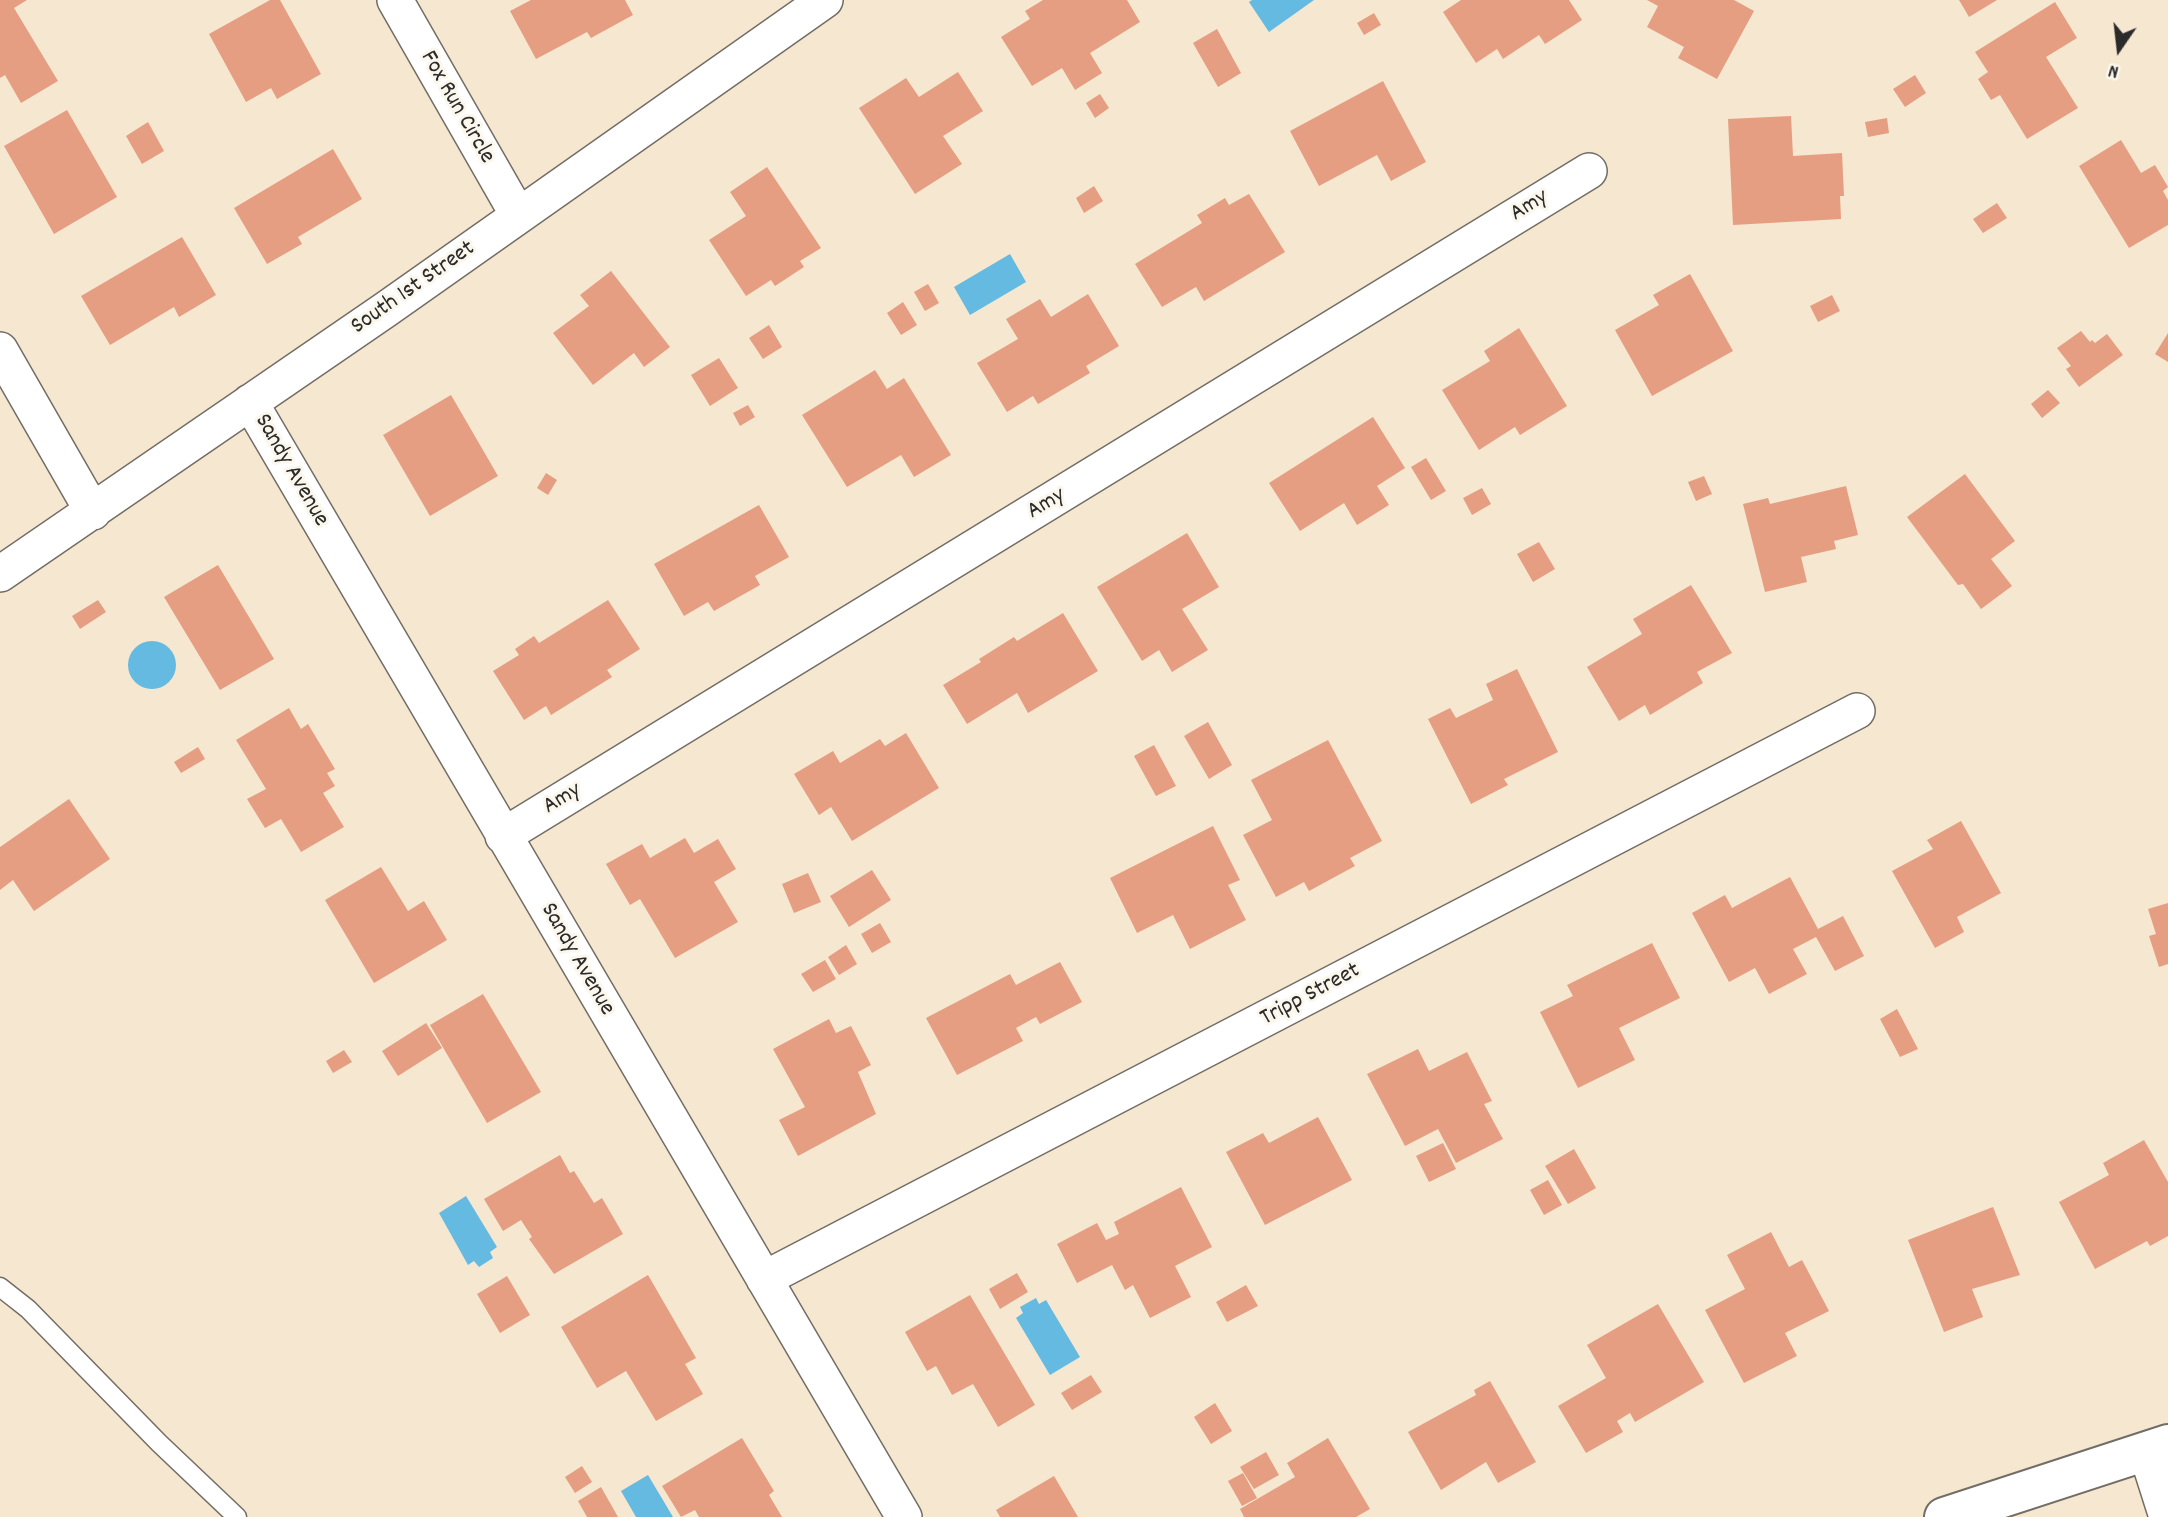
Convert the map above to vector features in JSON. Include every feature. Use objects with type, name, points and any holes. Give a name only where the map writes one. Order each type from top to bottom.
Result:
[{"type":"main road","points":[[1944,1517],[2157,1448]]},
{"type":"street","name":"Fox Run Circle","points":[[395,0],[518,215]]},
{"type":"street","name":"South 1st Street","points":[[0,575],[825,0]]},
{"type":"street","name":"Amy","points":[[503,836],[1589,171]]},
{"type":"street","points":[[0,350],[93,512]]},
{"type":"street","name":"Sandy Avenue","points":[[250,402],[904,1517]]},
{"type":"street","name":"Tripp Street","points":[[764,1279],[1857,711]]},
{"type":"street","points":[[2157,1448],[2167,1517]]},
{"type":"lane","points":[[0,1287],[28,1309],[159,1443],[237,1517]]},
{"type":"water","points":[[1314,0],[1269,32],[1249,2]]},
{"type":"water","points":[[1010,254],[1026,282],[970,315],[954,287]]},
{"type":"water","points":[[152,641],[169,648],[176,665],[169,682],[152,689],[135,682],[128,665],[135,648]]},
{"type":"water","points":[[466,1196],[497,1247],[490,1252],[493,1258],[479,1267],[474,1261],[468,1265],[439,1213]]},
{"type":"water","points":[[1036,1298],[1039,1304],[1046,1300],[1080,1357],[1050,1375],[1016,1318],[1023,1313],[1020,1307]]},
{"type":"water","points":[[648,1475],[673,1517],[636,1517],[621,1491]]},
{"type":"building","points":[[0,0],[27,0],[14,8],[58,81],[21,103],[5,75],[0,78]]},
{"type":"building","points":[[270,0],[280,0],[321,74],[277,99],[271,88],[246,102],[209,34]]},
{"type":"building","points":[[531,0],[625,0],[633,15],[591,38],[587,32],[536,59],[510,11]]},
{"type":"building","points":[[1043,0],[1127,0],[1140,22],[1090,53],[1102,73],[1075,90],[1062,68],[1032,86],[1001,37],[1030,19],[1025,11]]},
{"type":"building","points":[[1461,0],[1569,0],[1582,20],[1545,44],[1539,35],[1503,59],[1497,49],[1476,63],[1443,12]]},
{"type":"building","points":[[1647,0],[1734,0],[1754,11],[1717,79],[1678,58],[1684,47],[1647,27],[1658,6]]},
{"type":"building","points":[[1959,0],[1997,0],[1969,17]]},
{"type":"building","points":[[2055,2],[2077,38],[2046,57],[2078,108],[2027,139],[2000,95],[1991,100],[1978,79],[1988,72],[1975,52]]},
{"type":"building","points":[[1374,13],[1381,25],[1364,35],[1357,23]]},
{"type":"building","points":[[1217,29],[1241,73],[1218,87],[1193,43]]},
{"type":"building","points":[[958,72],[983,111],[943,136],[962,164],[915,194],[859,108],[906,78],[919,97]]},
{"type":"building","points":[[1915,75],[1926,93],[1905,107],[1893,89]]},
{"type":"building","points":[[1383,81],[1426,162],[1391,181],[1377,155],[1319,186],[1290,131]]},
{"type":"building","points":[[1100,94],[1109,108],[1095,118],[1086,103]]},
{"type":"building","points":[[67,110],[117,197],[54,234],[4,146]]},
{"type":"building","points":[[1791,116],[1793,156],[1842,153],[1844,196],[1840,196],[1841,219],[1733,225],[1728,119]]},
{"type":"building","points":[[1887,118],[1889,133],[1868,137],[1865,122]]},
{"type":"building","points":[[148,122],[164,151],[142,164],[126,136]]},
{"type":"building","points":[[2121,140],[2141,173],[2155,165],[2168,187],[2163,191],[2168,200],[2168,225],[2129,248],[2079,166]]},
{"type":"building","points":[[333,149],[362,199],[298,237],[302,244],[267,264],[234,208]]},
{"type":"building","points":[[767,167],[821,248],[800,261],[804,267],[775,286],[771,280],[746,296],[709,240],[746,216],[730,192]]},
{"type":"building","points":[[1094,186],[1103,201],[1084,213],[1076,198]]},
{"type":"building","points":[[1249,194],[1285,252],[1204,301],[1196,287],[1162,307],[1135,264],[1202,223],[1197,215],[1225,198],[1229,205]]},
{"type":"building","points":[[1997,203],[2007,218],[1983,233],[1973,219]]},
{"type":"building","points":[[182,237],[216,295],[179,317],[174,307],[110,345],[81,296]]},
{"type":"building","points":[[611,271],[670,347],[644,367],[634,353],[593,385],[553,333],[589,306],[580,295]]},
{"type":"building","points":[[1690,274],[1733,351],[1652,396],[1615,330],[1659,305],[1653,295]]},
{"type":"building","points":[[928,284],[939,303],[925,311],[914,292]]},
{"type":"building","points":[[1088,294],[1119,346],[1086,366],[1090,373],[1038,404],[1033,396],[1007,412],[977,363],[1018,339],[1006,319],[1040,299],[1051,317]]},
{"type":"building","points":[[1832,295],[1840,311],[1818,322],[1810,306]]},
{"type":"building","points":[[903,302],[917,325],[901,335],[887,313]]},
{"type":"building","points":[[769,325],[782,347],[763,359],[749,338]]},
{"type":"building","points":[[1519,328],[1567,406],[1520,435],[1515,427],[1479,450],[1442,390],[1490,361],[1484,351]]},
{"type":"building","points":[[2081,331],[2090,342],[2092,340],[2095,343],[2107,334],[2123,355],[2079,387],[2066,369],[2071,366],[2057,348]]},
{"type":"building","points":[[2168,333],[2168,362],[2155,354]]},
{"type":"building","points":[[719,358],[738,388],[710,406],[691,375]]},
{"type":"building","points":[[875,370],[887,389],[904,378],[951,455],[914,477],[901,455],[847,487],[802,415]]},
{"type":"building","points":[[2048,390],[2060,403],[2042,418],[2031,404]]},
{"type":"building","points":[[451,395],[498,476],[430,516],[383,435]]},
{"type":"building","points":[[748,405],[755,417],[740,426],[733,413]]},
{"type":"building","points":[[1373,417],[1405,468],[1377,486],[1389,505],[1357,525],[1344,503],[1300,531],[1269,483]]},
{"type":"building","points":[[1426,458],[1446,491],[1431,500],[1411,467]]},
{"type":"building","points":[[546,473],[557,480],[548,495],[537,488]]},
{"type":"building","points":[[1965,474],[2015,541],[1991,559],[2012,586],[1981,609],[1963,584],[1958,585],[1907,517]]},
{"type":"building","points":[[1704,476],[1712,494],[1696,501],[1688,482]]},
{"type":"building","points":[[1846,486],[1858,535],[1834,541],[1836,549],[1801,557],[1807,582],[1765,592],[1743,504],[1768,498],[1770,504]]},
{"type":"building","points":[[1482,488],[1491,504],[1472,515],[1463,498]]},
{"type":"building","points":[[759,505],[789,557],[755,576],[760,585],[714,611],[708,602],[684,616],[654,564]]},
{"type":"building","points":[[1187,533],[1219,587],[1182,609],[1208,650],[1172,672],[1159,650],[1142,661],[1097,587]]},
{"type":"building","points":[[1539,542],[1555,569],[1533,582],[1517,554]]},
{"type":"building","points":[[218,565],[274,659],[220,690],[164,597]]},
{"type":"building","points":[[1691,585],[1732,653],[1697,672],[1703,683],[1650,715],[1645,705],[1619,721],[1587,667],[1642,634],[1633,619]]},
{"type":"building","points":[[98,600],[106,612],[80,629],[72,616]]},
{"type":"building","points":[[608,600],[640,649],[607,670],[612,677],[551,715],[546,706],[524,720],[493,671],[519,655],[515,649],[534,636],[539,643]]},
{"type":"building","points":[[1063,613],[1098,671],[1028,713],[1017,693],[967,724],[943,685],[981,662],[979,659],[1014,637],[1017,641]]},
{"type":"building","points":[[1517,669],[1558,752],[1504,779],[1508,785],[1471,804],[1428,719],[1450,708],[1456,718],[1493,700],[1486,684]]},
{"type":"building","points":[[289,708],[301,729],[308,724],[335,769],[327,773],[335,786],[323,793],[344,827],[301,852],[281,819],[265,828],[247,799],[266,789],[236,740]]},
{"type":"building","points":[[1208,722],[1232,765],[1209,779],[1184,736]]},
{"type":"building","points":[[906,733],[939,788],[852,841],[831,807],[819,815],[794,774],[833,751],[840,763],[880,739],[885,746]]},
{"type":"building","points":[[1328,740],[1382,841],[1350,858],[1355,866],[1309,891],[1304,882],[1276,897],[1243,835],[1272,820],[1251,780]]},
{"type":"building","points":[[1154,745],[1176,786],[1156,796],[1134,756]]},
{"type":"building","points":[[198,747],[205,759],[181,773],[174,762]]},
{"type":"building","points":[[69,799],[110,859],[34,911],[13,880],[0,890],[0,847]]},
{"type":"building","points":[[1961,821],[2001,893],[1957,917],[1964,932],[1935,948],[1892,871],[1933,849],[1927,840]]},
{"type":"building","points":[[1213,826],[1240,880],[1228,885],[1246,920],[1190,949],[1173,915],[1137,933],[1110,878]]},
{"type":"building","points":[[685,838],[694,853],[718,839],[736,869],[714,882],[738,922],[675,958],[640,899],[630,905],[606,864],[642,844],[650,858]]},
{"type":"building","points":[[381,867],[408,911],[424,901],[447,940],[374,983],[325,900]]},
{"type":"building","points":[[872,870],[891,900],[849,927],[830,896]]},
{"type":"building","points":[[808,873],[821,902],[794,913],[782,884]]},
{"type":"building","points":[[1790,877],[1818,929],[1843,916],[1864,956],[1835,971],[1816,937],[1793,949],[1807,974],[1769,994],[1755,968],[1729,982],[1692,913],[1725,895],[1732,908]]},
{"type":"building","points":[[2168,903],[2168,964],[2159,967],[2149,936],[2156,934],[2148,909]]},
{"type":"building","points":[[880,923],[891,942],[872,953],[861,934]]},
{"type":"building","points":[[1652,943],[1680,998],[1619,1028],[1635,1060],[1578,1088],[1540,1012],[1573,996],[1567,985]]},
{"type":"building","points":[[846,945],[857,964],[839,975],[828,957]]},
{"type":"building","points":[[825,960],[836,979],[813,992],[801,974]]},
{"type":"building","points":[[1060,962],[1082,1002],[1040,1024],[1036,1017],[1016,1028],[1023,1041],[957,1075],[926,1018],[1010,974],[1016,985]]},
{"type":"building","points":[[483,994],[541,1092],[487,1123],[430,1025]]},
{"type":"building","points":[[1897,1009],[1918,1049],[1900,1057],[1880,1019]]},
{"type":"building","points":[[829,1019],[836,1033],[851,1026],[871,1065],[858,1072],[876,1114],[798,1156],[779,1120],[805,1107],[773,1049]]},
{"type":"building","points":[[426,1023],[442,1048],[398,1076],[382,1051]]},
{"type":"building","points":[[1418,1049],[1429,1071],[1467,1052],[1492,1101],[1484,1104],[1503,1139],[1456,1163],[1438,1129],[1405,1146],[1367,1074]]},
{"type":"building","points":[[344,1050],[352,1062],[333,1073],[326,1061]]},
{"type":"building","points":[[1318,1117],[1352,1180],[1265,1225],[1226,1152],[1263,1133],[1269,1143]]},
{"type":"building","points":[[2144,1140],[2168,1182],[2168,1236],[2150,1246],[2147,1241],[2095,1269],[2059,1202],[2109,1175],[2103,1163]]},
{"type":"building","points":[[1443,1143],[1456,1169],[1429,1182],[1416,1156]]},
{"type":"building","points":[[1574,1149],[1596,1188],[1568,1204],[1545,1166]]},
{"type":"building","points":[[560,1155],[570,1173],[574,1171],[594,1203],[602,1198],[623,1234],[554,1274],[529,1239],[532,1237],[521,1220],[503,1231],[484,1199]]},
{"type":"building","points":[[1548,1180],[1562,1205],[1544,1215],[1530,1190]]},
{"type":"building","points":[[1181,1187],[1212,1247],[1175,1266],[1191,1297],[1150,1318],[1133,1285],[1125,1290],[1112,1265],[1077,1283],[1057,1244],[1097,1223],[1106,1240],[1119,1234],[1114,1222]]},
{"type":"building","points":[[1993,1207],[2020,1275],[1972,1289],[1983,1317],[1944,1332],[1908,1240]]},
{"type":"building","points":[[1771,1232],[1789,1267],[1802,1260],[1829,1311],[1785,1333],[1797,1356],[1744,1383],[1705,1310],[1745,1289],[1727,1255]]},
{"type":"building","points":[[1017,1273],[1028,1292],[1000,1309],[989,1289]]},
{"type":"building","points":[[648,1275],[696,1358],[685,1364],[703,1394],[656,1421],[626,1371],[597,1388],[561,1327]]},
{"type":"building","points":[[507,1276],[530,1315],[500,1333],[477,1294]]},
{"type":"building","points":[[1246,1285],[1258,1306],[1227,1322],[1216,1302]]},
{"type":"building","points":[[970,1295],[1035,1405],[998,1427],[973,1384],[952,1395],[936,1366],[927,1371],[905,1332]]},
{"type":"building","points":[[1658,1304],[1704,1382],[1635,1422],[1630,1413],[1617,1421],[1623,1432],[1586,1453],[1558,1406],[1606,1378],[1587,1345]]},
{"type":"building","points":[[1091,1375],[1102,1392],[1072,1410],[1061,1393]]},
{"type":"building","points":[[1490,1381],[1536,1462],[1498,1483],[1486,1462],[1441,1490],[1408,1432],[1476,1395],[1474,1390]]},
{"type":"building","points":[[1215,1403],[1232,1431],[1211,1444],[1194,1417]]},
{"type":"building","points":[[742,1438],[774,1491],[769,1495],[782,1517],[699,1517],[695,1510],[681,1517],[662,1486]]},
{"type":"building","points":[[1328,1438],[1370,1509],[1356,1517],[1244,1517],[1240,1509],[1295,1477],[1287,1463]]},
{"type":"building","points":[[1266,1452],[1279,1475],[1254,1489],[1240,1467]]},
{"type":"building","points":[[582,1466],[592,1482],[575,1493],[565,1477]]},
{"type":"building","points":[[1243,1473],[1257,1498],[1242,1506],[1228,1481]]},
{"type":"building","points":[[1054,1476],[1078,1517],[1000,1517],[996,1510]]},
{"type":"building","points":[[601,1487],[618,1517],[587,1517],[578,1501]]}]
